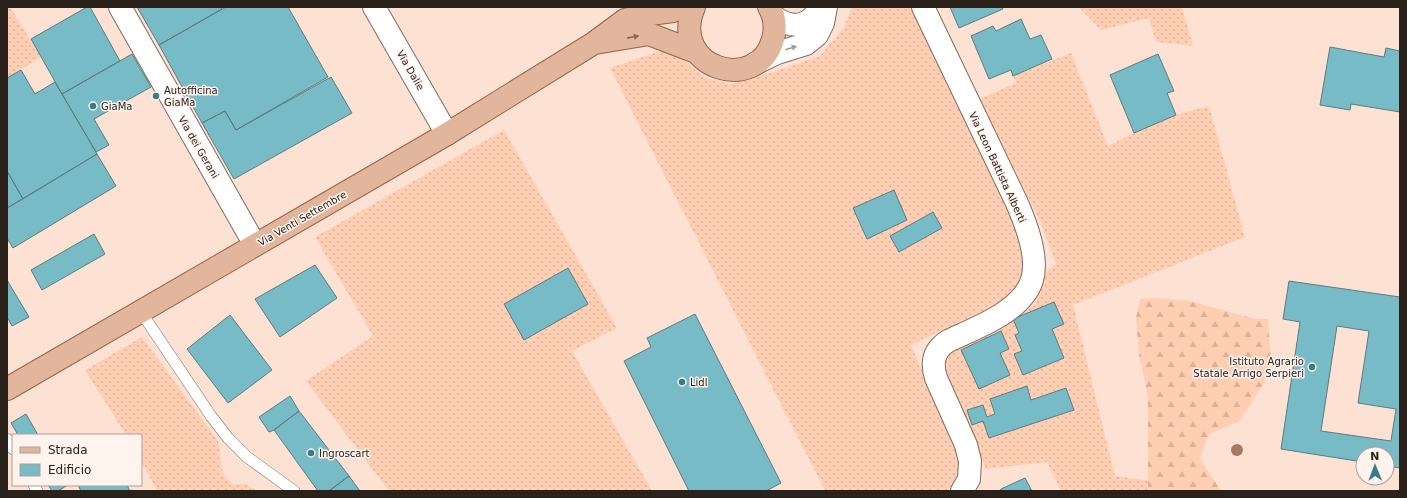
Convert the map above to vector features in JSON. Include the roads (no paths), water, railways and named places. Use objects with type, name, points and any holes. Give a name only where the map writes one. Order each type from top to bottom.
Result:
[{"type":"main road","name":"Via Venti Settembre","points":[[7,389],[447,134],[594,43],[625,20],[650,14],[673,11],[681,7]]},
{"type":"main road","points":[[694,7],[690,16],[689,29],[691,41],[696,52]]},
{"type":"main road","name":"Via Venti Settembre","points":[[594,43],[649,34],[696,52],[713,66],[734,70],[746,68],[756,63],[768,51],[772,43],[775,30],[772,11]]},
{"type":"street","name":"Via dei Gerani","points":[[120,7],[255,245]]},
{"type":"street","name":"Via Dalie","points":[[374,7],[447,134]]},
{"type":"street","points":[[772,11],[788,24],[807,23],[816,15],[821,7]]},
{"type":"street","points":[[756,63],[777,53],[806,44],[817,35],[823,23],[826,7]]},
{"type":"street","name":"Via Leon Battista Alberti","points":[[923,7],[1020,211],[1027,229],[1033,260],[1032,280],[1017,303],[992,319],[941,345],[934,357],[933,369],[936,378],[966,445],[970,461],[969,479],[962,491]]},
{"type":"lane","points":[[141,312],[211,416],[228,438],[247,457],[294,491]]},
{"type":"place","name":"Autofficina GiaMa","points":[[156,96]]},
{"type":"place","name":"GiaMa","points":[[93,106]]},
{"type":"place","name":"Istituto Agrario Statale Arrigo Serpieri","points":[[1312,367]]},
{"type":"place","name":"Lidl","points":[[682,382]]},
{"type":"place","name":"Ingroscart","points":[[311,453]]}]
